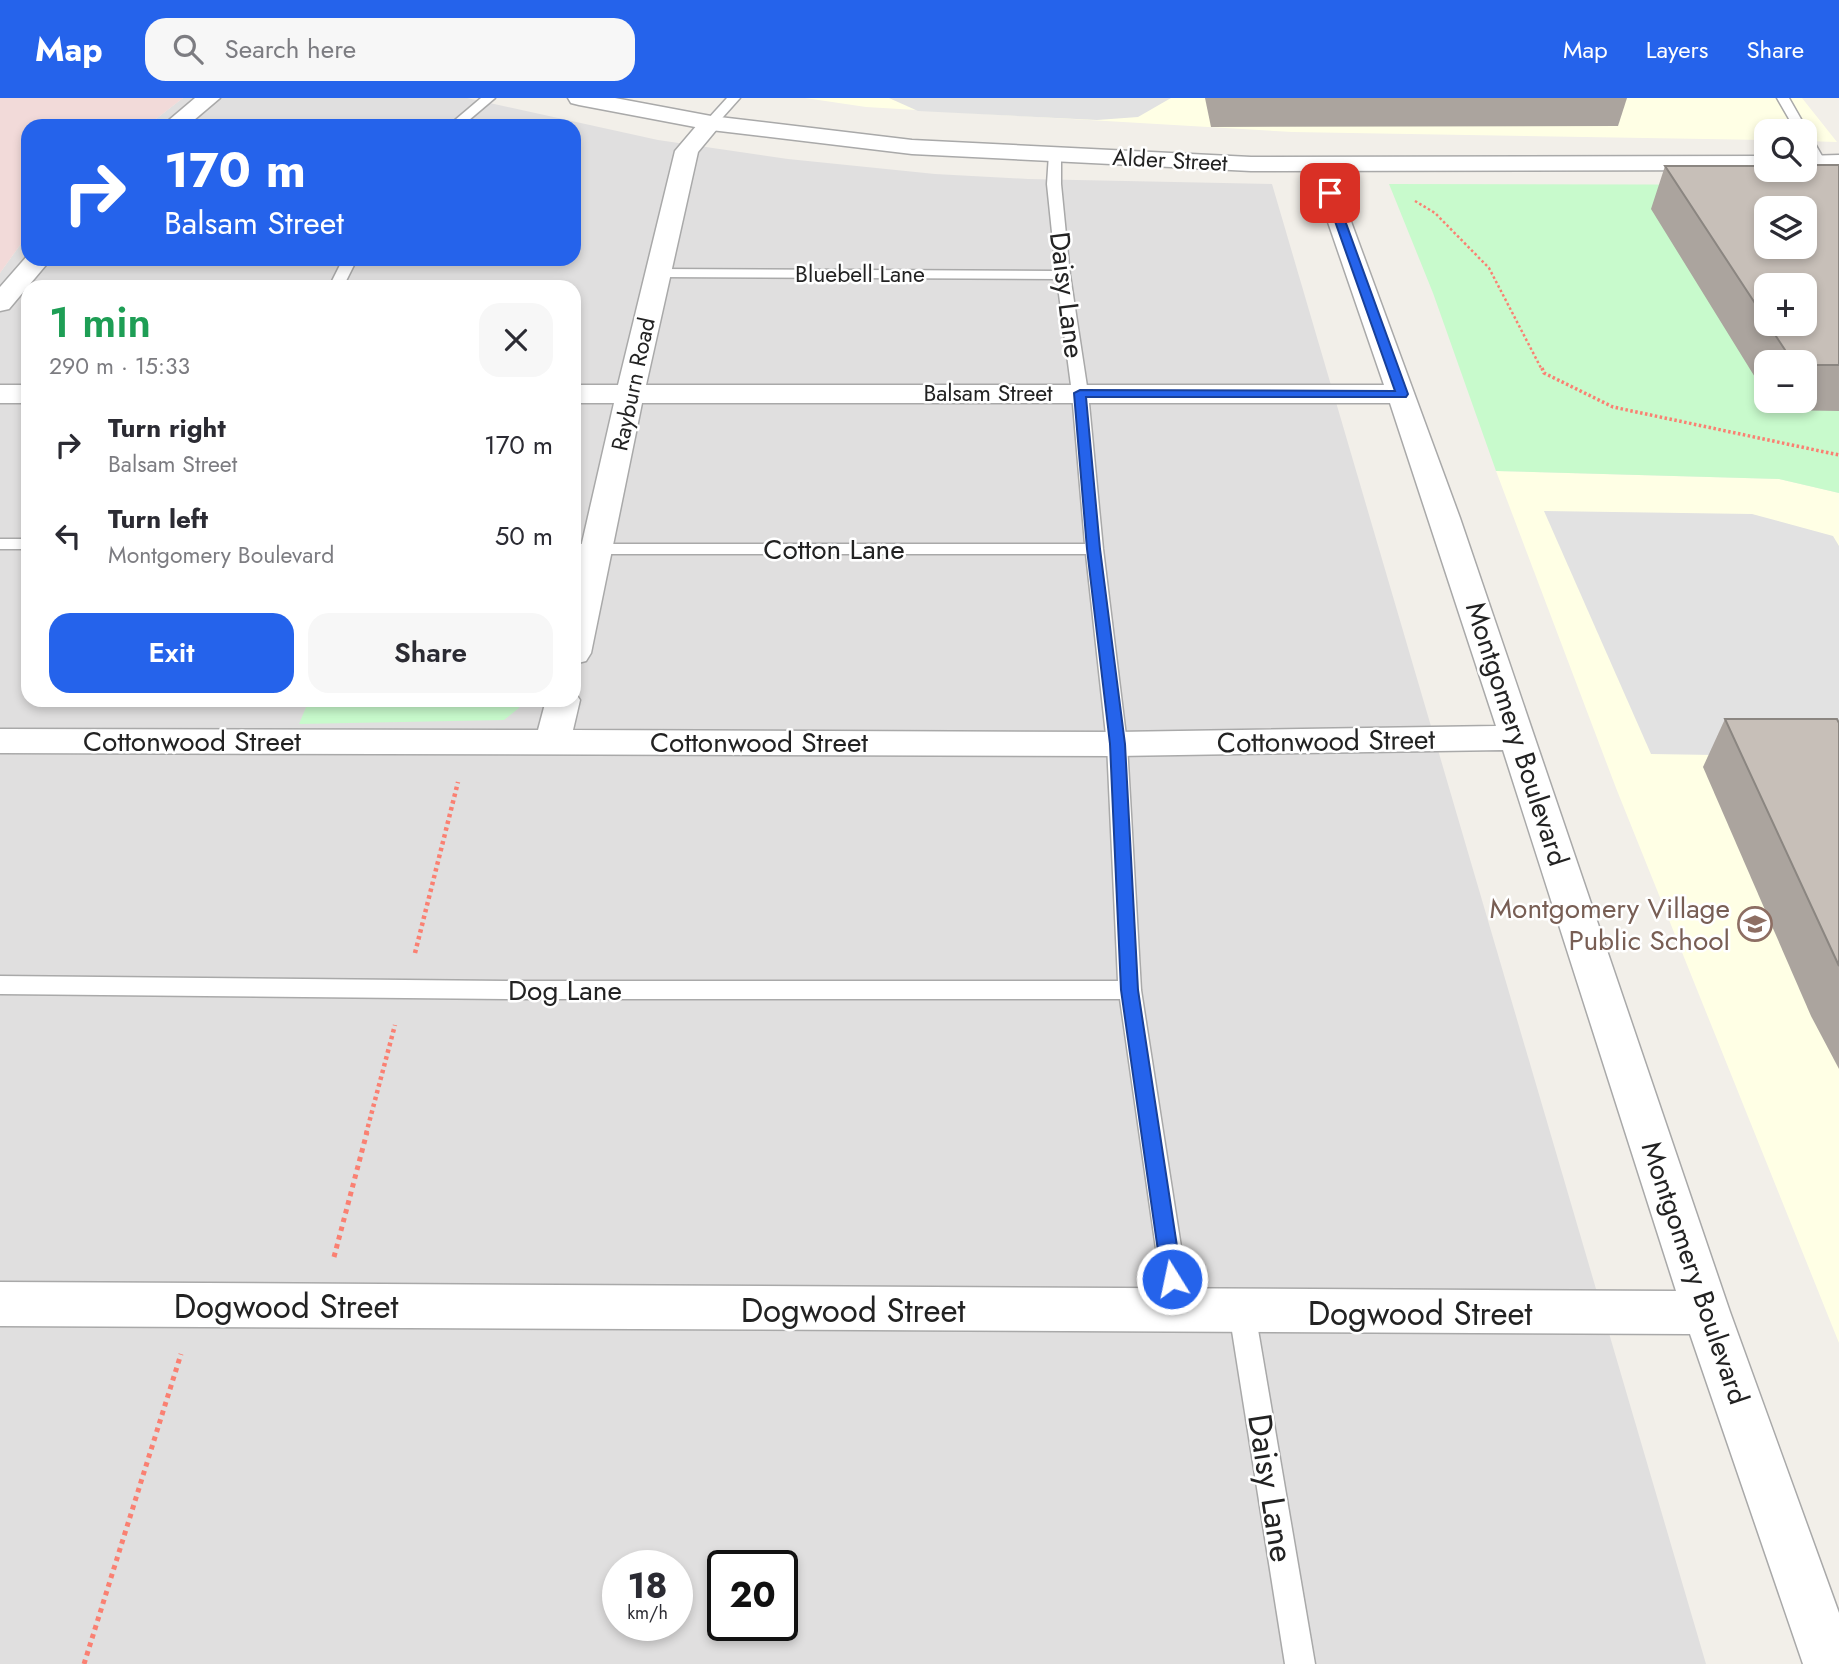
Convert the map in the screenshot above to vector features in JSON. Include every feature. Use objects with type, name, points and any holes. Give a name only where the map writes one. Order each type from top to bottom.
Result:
[{"type":"street","points":[[182,119],[209,98]]},
{"type":"street","name":"Alder Street","points":[[579,98],[711,123],[912,147],[1251,164],[1754,163]]},
{"type":"street","name":"Rayburn Road","points":[[581,592],[586,549],[630,394],[687,150],[711,123]]},
{"type":"street","name":"Montgomery Boulevard","points":[[1320,164],[1402,394],[1518,738],[1706,1312],[1830,1664]]},
{"type":"street","points":[[0,303],[32,266]]},
{"type":"street","points":[[0,394],[21,394]]},
{"type":"street","name":"Balsam Street","points":[[581,394],[1402,394]]},
{"type":"street","points":[[553,741],[561,707]]},
{"type":"street","name":"Cottonwood Street","points":[[0,741],[1117,744],[1518,738]]},
{"type":"street","name":"Dogwood Street","points":[[0,1304],[1242,1312],[1706,1312]]},
{"type":"lane","points":[[463,119],[489,98]]},
{"type":"lane","points":[[711,123],[734,98]]},
{"type":"lane","points":[[1783,98],[1795,119]]},
{"type":"lane","name":"Daisy Lane","points":[[1055,154],[1054,184],[1063,275],[1080,393],[1094,549],[1117,744],[1130,990],[1178,1311]]},
{"type":"lane","name":"Bluebell Lane","points":[[658,273],[1063,275]]},
{"type":"lane","points":[[0,544],[21,544]]},
{"type":"lane","name":"Cotton Lane","points":[[586,549],[1094,549]]},
{"type":"lane","name":"Dog Lane","points":[[0,985],[494,990],[1130,990]]},
{"type":"lane","name":"Daisy Lane","points":[[1242,1312],[1300,1664]]},
{"type":"path","points":[[1405,194],[1435,213],[1489,268],[1544,373],[1613,407],[1839,455]]},
{"type":"path","points":[[413,961],[460,776]]},
{"type":"path","points":[[332,1263],[397,1017]]},
{"type":"path","points":[[84,1664],[182,1351]]},
{"type":"shaded area","points":[[0,98],[183,98],[156,119],[21,119],[21,244],[0,273]]},
{"type":"shaded area","points":[[183,98],[467,98],[562,119],[156,119]]},
{"type":"shaded area","points":[[805,98],[1802,98],[1837,142],[1817,141],[1817,119],[1754,119],[1754,140],[1292,132],[866,107]]},
{"type":"shaded area","points":[[889,98],[1171,98],[1138,117],[1097,120],[918,111]]},
{"type":"shaded area","points":[[581,123],[658,140],[788,159],[935,174],[1028,179],[1272,184],[1706,1664],[0,1664],[0,273],[21,244],[21,266],[581,266]]},
{"type":"shaded area","name":"Montgomery Village Public School","points":[[1496,471],[1779,479],[1839,493],[1839,1343],[1616,788]]},
{"type":"shaded area","points":[[1544,511],[1752,514],[1833,536],[1839,546],[1839,757],[1651,754]]},
{"type":"green space","points":[[1389,184],[1839,185],[1839,493],[1779,479],[1496,471],[1433,293]]},
{"type":"green space","points":[[306,707],[519,707],[504,720],[299,724]]},
{"type":"building","points":[[1817,165],[1839,165],[1839,365],[1817,365],[1817,350],[1785,350],[1776,336],[1817,336],[1817,273],[1754,273],[1754,302],[1665,166],[1754,166],[1754,182],[1817,182]]},
{"type":"building","points":[[1725,719],[1837,719],[1839,723],[1839,966]]},
{"type":"place","name":"Montgomery Village Public School","points":[[1755,924]]},
{"type":"route","points":[[1172,1279],[1130,990],[1117,744],[1094,549],[1080,393],[1402,394],[1330,193]]}]
